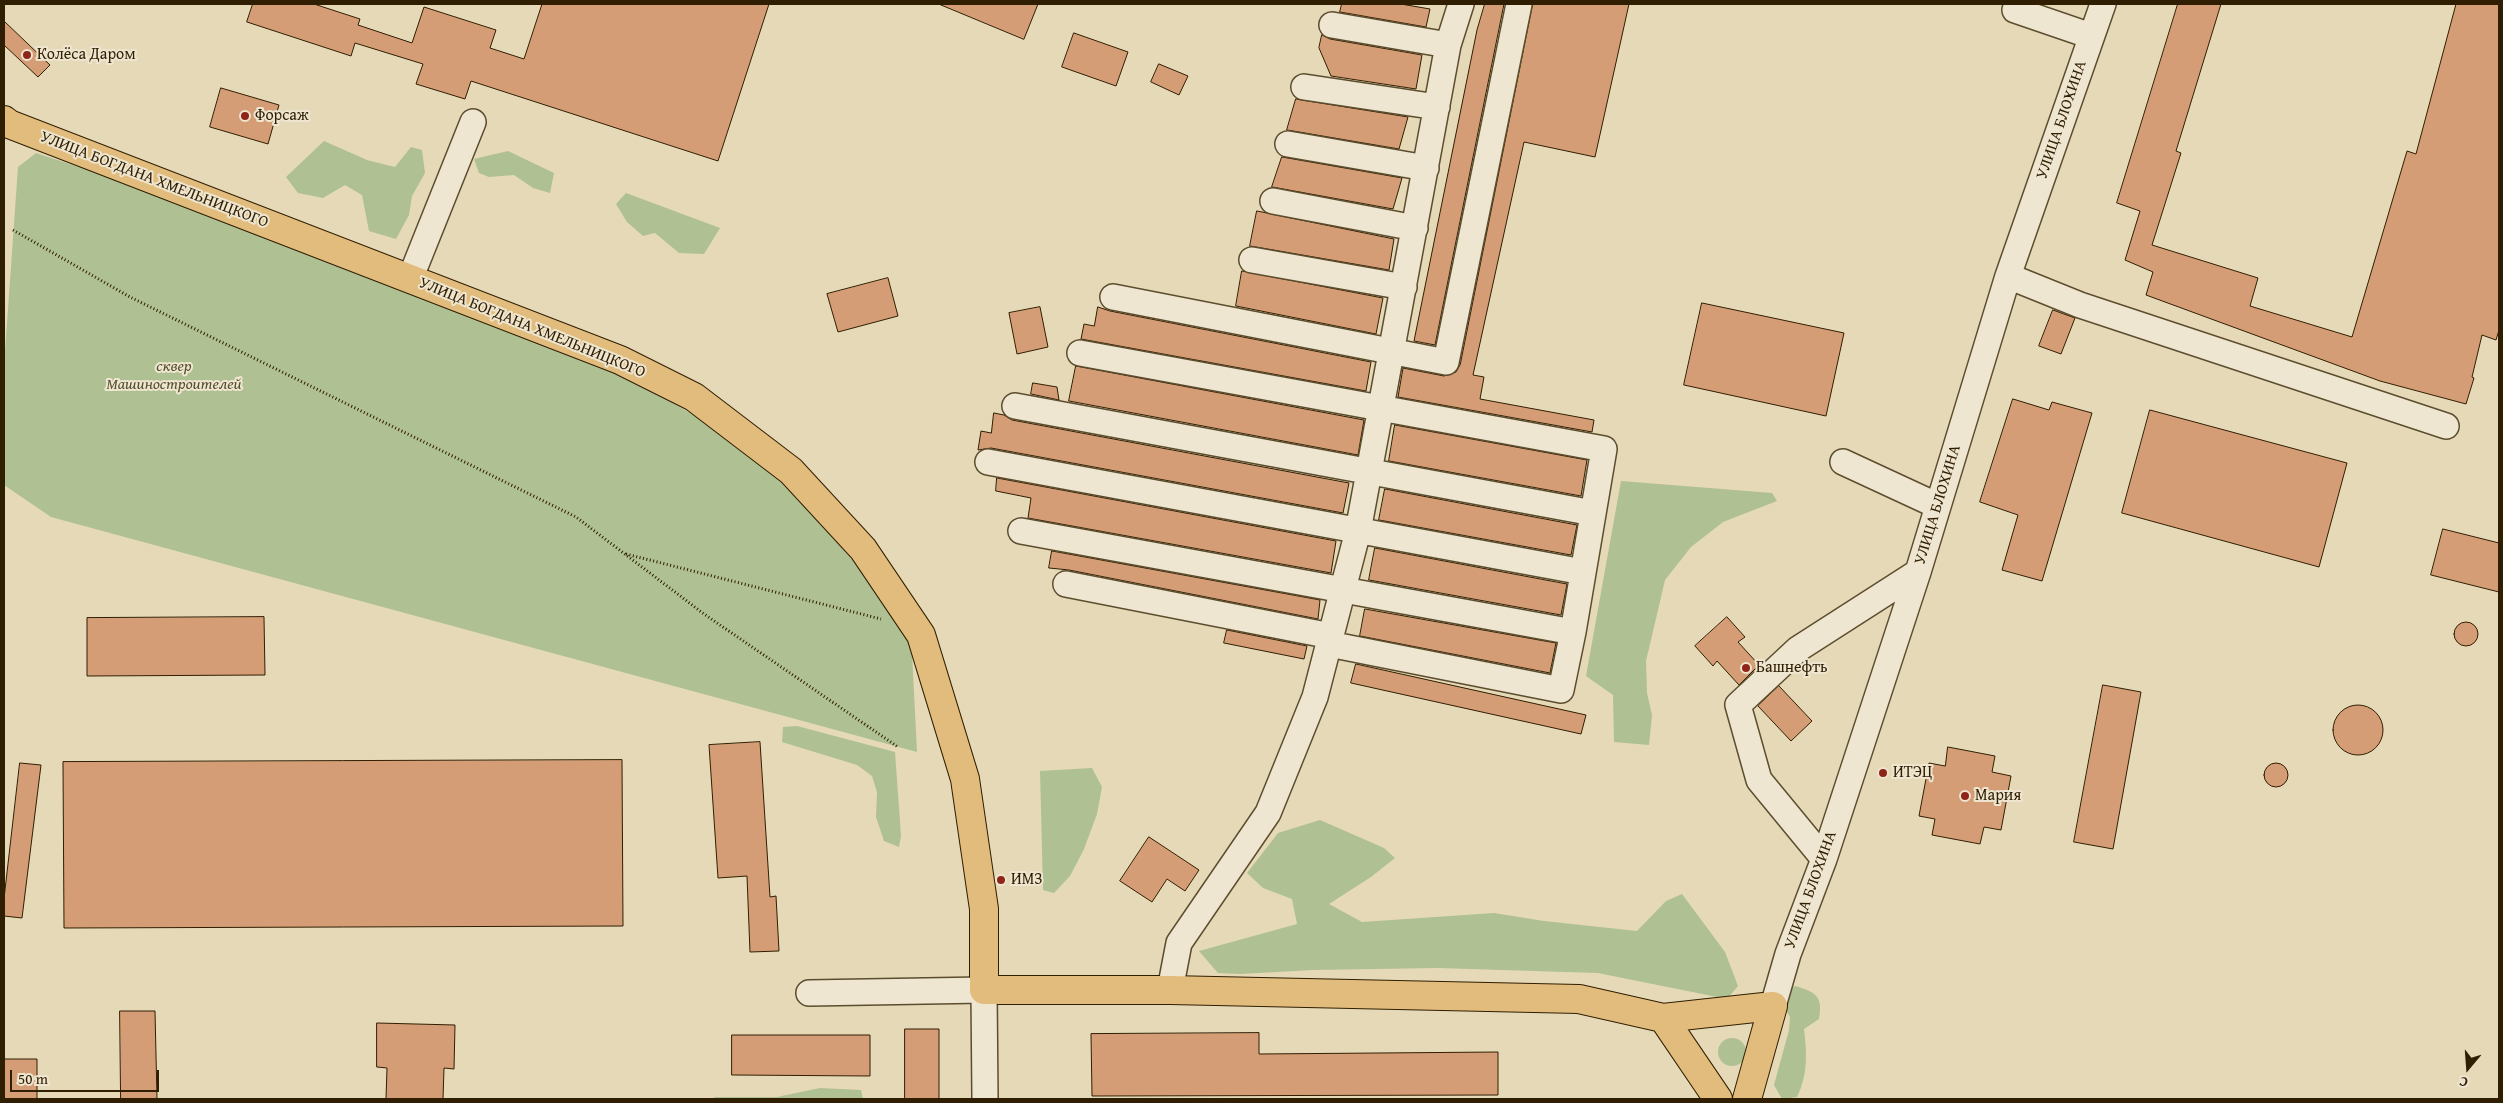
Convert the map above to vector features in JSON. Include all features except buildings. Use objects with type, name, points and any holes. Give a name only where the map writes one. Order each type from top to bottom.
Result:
[{"type":"main road","name":"УЛИЦА БОГДАНА ХМЕЛЬНИЦКОГО","points":[[5,126],[620,360],[694,397],[791,471],[863,549],[921,635],[965,779],[984,910],[984,990]]},
{"type":"main road","points":[[984,990],[1170,990],[1579,999],[1663,1018],[1773,1006]]},
{"type":"main road","name":"УЛИЦА БЛОХИНА","points":[[1747,1099],[1773,1006]]},
{"type":"main road","points":[[1663,1018],[1718,1099]]},
{"type":"street","points":[[1170,990],[1179,943],[1268,813],[1315,697],[1358,530],[1448,45],[1461,4]]},
{"type":"street","points":[[1113,297],[1446,362],[1520,4]]},
{"type":"street","name":"УЛИЦА БЛОХИНА","points":[[1773,1006],[1788,954],[1824,859],[1918,572],[2008,276],[2103,4]]},
{"type":"street","points":[[2015,10],[2091,36]]},
{"type":"street","points":[[1332,25],[1448,45]]},
{"type":"street","points":[[1304,87],[1437,107]]},
{"type":"street","points":[[410,279],[473,122]]},
{"type":"street","points":[[1288,144],[1426,168]]},
{"type":"street","points":[[1273,201],[1415,228]]},
{"type":"street","points":[[1252,260],[1404,287]]},
{"type":"street","points":[[2008,276],[2080,305],[2446,426]]},
{"type":"street","points":[[1066,584],[1561,690],[1573,632],[1604,449],[1080,353]]},
{"type":"street","points":[[1015,406],[1593,513]]},
{"type":"street","points":[[988,462],[1583,572]]},
{"type":"street","points":[[1843,462],[1938,506]]},
{"type":"street","points":[[1021,531],[1573,632]]},
{"type":"street","points":[[1824,859],[1759,780],[1738,705],[1798,649],[1918,572]]},
{"type":"street","points":[[809,993],[984,990]]},
{"type":"street","name":"УЛИЦА БОГДАНА ХМЕЛЬНИЦКОГО","points":[[984,990],[986,1099]]},
{"type":"path","points":[[14,230],[130,297],[576,518],[704,614],[898,747]]},
{"type":"path","points":[[622,553],[886,620]]},
{"type":"green space","points":[[324,141],[367,160],[395,167],[411,147],[422,150],[425,173],[412,196],[409,215],[396,239],[369,231],[362,195],[345,185],[323,198],[298,193],[286,177]]},
{"type":"green space","points":[[508,151],[554,173],[550,193],[533,188],[514,175],[489,177],[479,173],[474,159]]},
{"type":"green space","name":"сквер Машиностроителей","points":[[36,153],[184,201],[621,372],[749,448],[817,509],[911,633],[917,752],[51,517],[4,485],[4,366],[18,167]]},
{"type":"green space","points":[[626,193],[720,228],[704,254],[679,253],[655,233],[643,236],[627,222],[616,204]]},
{"type":"green space","points":[[1621,481],[1772,493],[1777,501],[1723,522],[1691,547],[1665,580],[1646,661],[1647,693],[1652,715],[1649,745],[1614,742],[1613,695],[1586,676]]},
{"type":"green space","points":[[797,726],[895,752],[901,836],[899,847],[884,841],[876,817],[877,792],[872,776],[857,765],[782,742],[783,727]]},
{"type":"green space","points":[[1092,768],[1102,787],[1097,814],[1084,849],[1070,876],[1054,893],[1043,890],[1040,771]]},
{"type":"green space","points":[[1320,820],[1384,848],[1395,858],[1371,877],[1329,904],[1362,922],[1494,913],[1544,921],[1637,931],[1666,901],[1682,894],[1725,952],[1738,986],[1727,999],[1598,973],[1438,968],[1313,970],[1241,974],[1218,973],[1199,951],[1297,924],[1292,899],[1263,888],[1247,873],[1278,833]]},
{"type":"green space","points":[[1795,986],[1808,990],[1816,996],[1819,1000],[1820,1011],[1819,1019],[1804,1029],[1806,1064],[1801,1089],[1797,1097],[1782,1099],[1774,1085],[1789,1030],[1790,1017],[1783,1004],[1786,992]]},
{"type":"green space","points":[[1732,1038],[1742,1042],[1746,1052],[1742,1062],[1732,1066],[1722,1062],[1718,1052],[1722,1042]]},
{"type":"green space","points":[[820,1088],[861,1090],[863,1099],[715,1099],[714,1097],[777,1097]]},
{"type":"place","name":"Колёса Даром","points":[[27,55]]},
{"type":"place","name":"Форсаж","points":[[245,116]]},
{"type":"place","name":"Башнефть","points":[[1746,668]]},
{"type":"place","name":"ИТЭЦ","points":[[1883,773]]},
{"type":"place","name":"Мария","points":[[1965,796]]},
{"type":"place","name":"ИМЗ","points":[[1001,880]]}]
